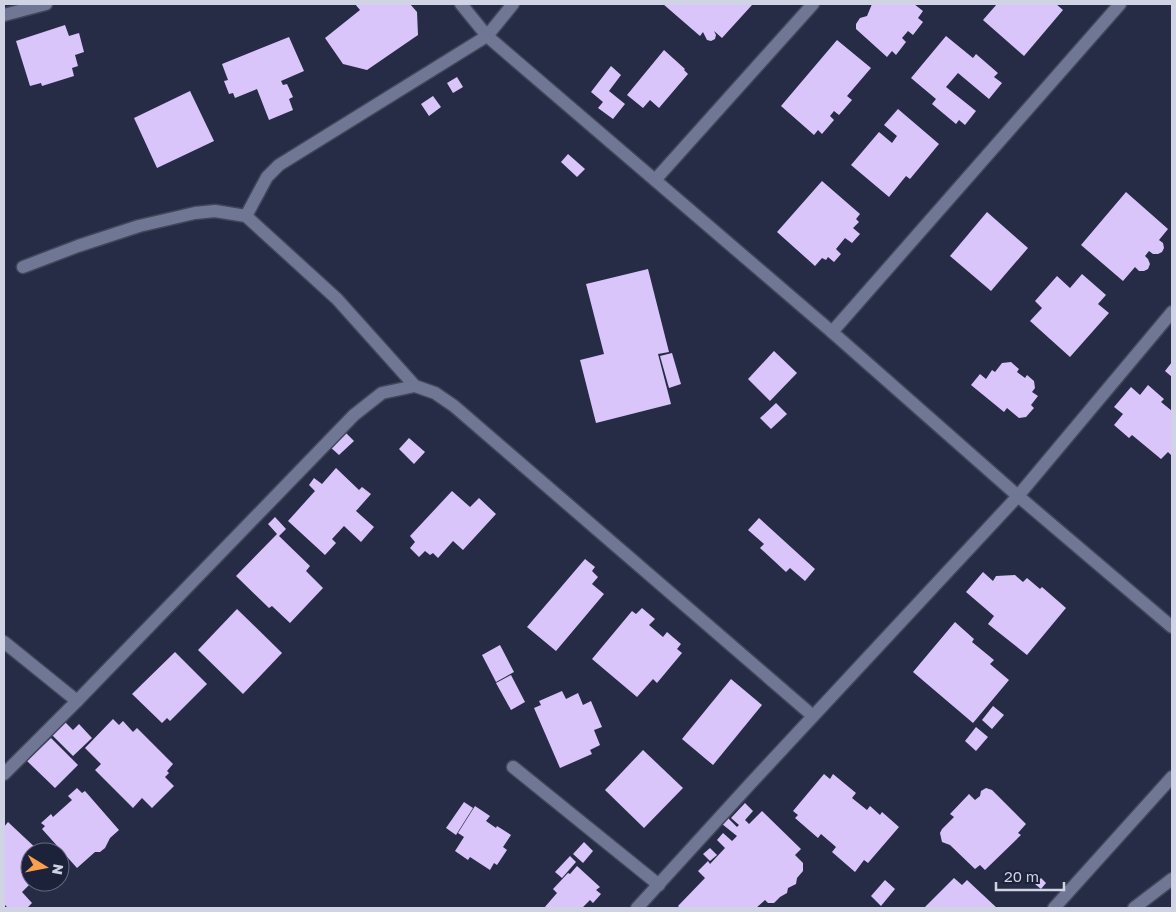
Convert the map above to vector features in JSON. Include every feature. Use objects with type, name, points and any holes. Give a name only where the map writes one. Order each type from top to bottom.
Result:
[{"type":"street","points":[[4,15],[46,4]]},
{"type":"street","points":[[461,4],[487,36],[1172,627]]},
{"type":"street","points":[[246,216],[267,177],[279,165],[487,36],[514,4]]},
{"type":"street","points":[[655,180],[813,4]]},
{"type":"street","points":[[832,332],[1120,4]]},
{"type":"street","points":[[23,267],[139,226],[195,213],[215,211],[246,216],[337,299],[415,386],[435,394],[454,406],[813,716]]},
{"type":"street","points":[[637,908],[1018,496],[1172,312]]},
{"type":"street","points":[[4,774],[354,415],[382,393],[415,386]]},
{"type":"street","points":[[4,642],[77,701]]},
{"type":"street","points":[[513,768],[659,885]]},
{"type":"street","points":[[1054,908],[1172,777]]},
{"type":"street","points":[[1134,908],[1172,879]]},
{"type":"building","points":[[355,4],[410,4],[417,12],[418,35],[367,70],[343,64],[325,38],[360,10]]},
{"type":"building","points":[[663,4],[752,5],[722,38],[714,31],[715,39],[711,41],[707,40],[703,32],[700,36]]},
{"type":"building","points":[[872,4],[914,4],[923,11],[918,18],[923,22],[913,35],[908,31],[902,38],[906,42],[896,55],[892,51],[887,57],[856,29],[856,24],[860,18],[867,16]]},
{"type":"building","points":[[997,4],[1056,4],[1063,10],[1024,56],[983,20]]},
{"type":"building","points":[[65,25],[69,36],[79,33],[84,52],[75,55],[78,66],[72,68],[74,76],[42,86],[41,83],[30,86],[16,41]]},
{"type":"building","points":[[946,36],[973,58],[976,54],[998,73],[994,77],[1002,83],[989,99],[958,73],[946,87],[976,111],[965,125],[959,120],[956,124],[932,104],[936,99],[911,78]]},
{"type":"building","points":[[289,37],[304,71],[281,81],[283,85],[287,84],[293,97],[289,99],[293,110],[269,120],[257,89],[235,98],[233,93],[229,94],[224,81],[228,80],[222,64]]},
{"type":"building","points":[[837,40],[871,68],[847,96],[852,100],[839,115],[834,111],[830,116],[834,120],[822,134],[818,130],[814,135],[781,106]]},
{"type":"building","points":[[664,50],[688,74],[659,108],[650,100],[643,108],[627,95]]},
{"type":"building","points":[[611,66],[621,75],[609,91],[625,104],[613,119],[598,108],[603,102],[591,92]]},
{"type":"building","points":[[457,77],[463,87],[453,93],[447,83]]},
{"type":"building","points":[[190,91],[214,141],[157,168],[134,118]]},
{"type":"building","points":[[433,96],[441,107],[429,116],[421,104]]},
{"type":"building","points":[[898,109],[939,144],[910,179],[906,176],[889,197],[851,165],[879,132],[892,143],[897,136],[884,125]]},
{"type":"building","points":[[568,154],[585,169],[577,177],[561,162]]},
{"type":"building","points":[[822,181],[860,214],[856,219],[859,222],[853,228],[860,234],[852,243],[845,238],[836,249],[841,254],[834,262],[828,257],[826,260],[822,258],[815,266],[777,232]]},
{"type":"building","points":[[1126,192],[1168,229],[1159,240],[1163,243],[1164,248],[1162,252],[1153,254],[1149,251],[1145,256],[1150,264],[1148,269],[1139,271],[1135,267],[1123,281],[1081,245]]},
{"type":"building","points":[[987,212],[1028,248],[991,291],[950,256]]},
{"type":"building","points":[[648,269],[669,352],[658,354],[671,404],[596,423],[580,360],[604,354],[586,284]]},
{"type":"building","points":[[1082,274],[1106,295],[1098,304],[1109,313],[1070,357],[1030,321],[1042,308],[1035,301],[1057,276],[1070,288]]},
{"type":"building","points":[[774,351],[797,373],[770,401],[748,379]]},
{"type":"building","points":[[672,353],[681,384],[669,388],[660,356]]},
{"type":"building","points":[[1011,362],[1019,369],[1017,372],[1025,378],[1027,375],[1034,381],[1035,388],[1032,392],[1038,396],[1031,405],[1034,408],[1026,417],[1019,418],[1007,408],[1004,412],[971,385],[980,374],[986,379],[992,370],[995,372],[1002,363]]},
{"type":"building","points":[[1172,362],[1172,377],[1165,371]]},
{"type":"building","points":[[1148,385],[1164,399],[1161,402],[1172,411],[1172,456],[1168,452],[1161,459],[1132,435],[1129,438],[1114,425],[1123,414],[1114,407],[1131,387],[1140,395]]},
{"type":"building","points":[[776,403],[787,414],[771,429],[760,418]]},
{"type":"building","points":[[344,431],[354,441],[339,455],[329,446]]},
{"type":"building","points":[[409,438],[425,452],[414,464],[399,449]]},
{"type":"building","points":[[336,468],[359,490],[362,487],[371,494],[356,511],[374,527],[361,542],[344,526],[332,539],[336,543],[325,555],[288,521],[315,491],[309,485],[314,478],[322,484]]},
{"type":"building","points":[[452,491],[470,507],[479,498],[496,514],[463,550],[453,541],[438,558],[433,553],[430,555],[425,551],[419,557],[410,548],[415,542],[410,536]]},
{"type":"building","points":[[275,517],[286,529],[279,536],[310,566],[306,571],[323,588],[290,623],[272,606],[269,608],[236,576],[277,534],[268,524]]},
{"type":"building","points":[[759,518],[815,569],[805,581],[790,568],[786,572],[760,548],[764,544],[748,530]]},
{"type":"building","points":[[585,559],[595,567],[592,571],[598,577],[592,584],[604,594],[556,651],[527,627]]},
{"type":"building","points":[[983,572],[993,581],[996,576],[1015,575],[1023,582],[1027,578],[1040,589],[1042,587],[1066,608],[1027,655],[988,624],[994,616],[966,592]]},
{"type":"building","points":[[642,608],[655,619],[649,625],[663,637],[667,632],[681,644],[677,649],[682,653],[657,683],[653,679],[637,697],[592,659],[632,611],[636,614]]},
{"type":"building","points":[[237,609],[282,653],[243,694],[198,650]]},
{"type":"building","points":[[955,622],[974,639],[972,642],[994,660],[990,664],[1009,680],[973,723],[913,672]]},
{"type":"building","points":[[500,645],[514,672],[496,682],[482,655]]},
{"type":"building","points":[[175,652],[207,684],[170,721],[167,718],[162,723],[132,694]]},
{"type":"building","points":[[511,675],[525,702],[511,710],[496,683]]},
{"type":"building","points":[[731,679],[762,705],[713,765],[682,739]]},
{"type":"building","points":[[562,691],[566,699],[578,693],[583,705],[591,701],[602,727],[594,730],[600,745],[590,750],[592,754],[560,768],[534,708],[541,705],[539,701]]},
{"type":"building","points":[[993,706],[1004,715],[992,729],[982,720]]},
{"type":"building","points":[[113,719],[119,725],[123,721],[133,732],[137,728],[173,764],[165,777],[174,786],[152,808],[142,798],[133,808],[95,770],[101,764],[85,748]]},
{"type":"building","points":[[64,721],[73,730],[79,724],[92,738],[73,756],[51,734]]},
{"type":"building","points":[[976,727],[988,737],[976,751],[965,741]]},
{"type":"building","points":[[51,738],[78,765],[55,788],[27,761]]},
{"type":"building","points":[[643,750],[683,788],[644,828],[605,790]]},
{"type":"building","points":[[824,774],[830,779],[833,774],[856,793],[852,798],[867,810],[870,806],[880,815],[882,812],[899,827],[868,863],[864,860],[855,872],[832,852],[836,847],[821,834],[818,838],[795,818],[798,815],[793,811]]},
{"type":"building","points":[[77,788],[82,793],[85,791],[119,830],[110,838],[105,848],[100,852],[95,852],[77,868],[70,860],[70,842],[54,842],[42,829],[45,826],[41,823],[51,814],[53,817],[72,800],[68,796]]},
{"type":"building","points":[[986,788],[992,790],[1026,824],[1018,833],[1021,835],[985,870],[980,865],[975,869],[950,845],[942,842],[940,833],[954,817],[950,814],[969,794],[975,800],[980,796],[981,791]]},
{"type":"building","points":[[464,802],[473,808],[456,835],[446,828]]},
{"type":"building","points":[[745,803],[753,811],[745,820],[749,824],[762,811],[801,849],[795,855],[803,863],[803,871],[797,878],[796,884],[788,888],[787,893],[774,903],[768,903],[765,900],[756,908],[680,908],[678,906],[705,878],[698,871],[708,861],[710,864],[725,848],[717,840],[723,833],[732,841],[737,836],[722,824],[728,818],[737,827],[739,825],[731,818]]},
{"type":"building","points":[[475,806],[490,816],[486,821],[511,835],[503,847],[507,850],[497,865],[494,863],[490,870],[470,857],[468,860],[455,851],[464,837],[458,833]]},
{"type":"building","points":[[8,822],[29,842],[20,842],[20,892],[32,903],[27,908],[8,908],[4,904],[4,827]]},
{"type":"building","points":[[584,842],[593,851],[583,863],[573,854]]},
{"type":"building","points":[[710,848],[717,855],[710,861],[703,854]]},
{"type":"building","points":[[570,856],[576,862],[562,878],[555,872]]},
{"type":"building","points":[[577,866],[600,887],[596,890],[601,894],[593,903],[590,900],[583,907],[585,908],[544,908],[557,893],[553,889]]},
{"type":"building","points":[[954,878],[962,885],[967,880],[997,908],[924,908]]},
{"type":"building","points":[[1041,878],[1046,883],[1041,889],[1035,884]]},
{"type":"building","points":[[885,880],[895,889],[881,906],[871,896]]}]
